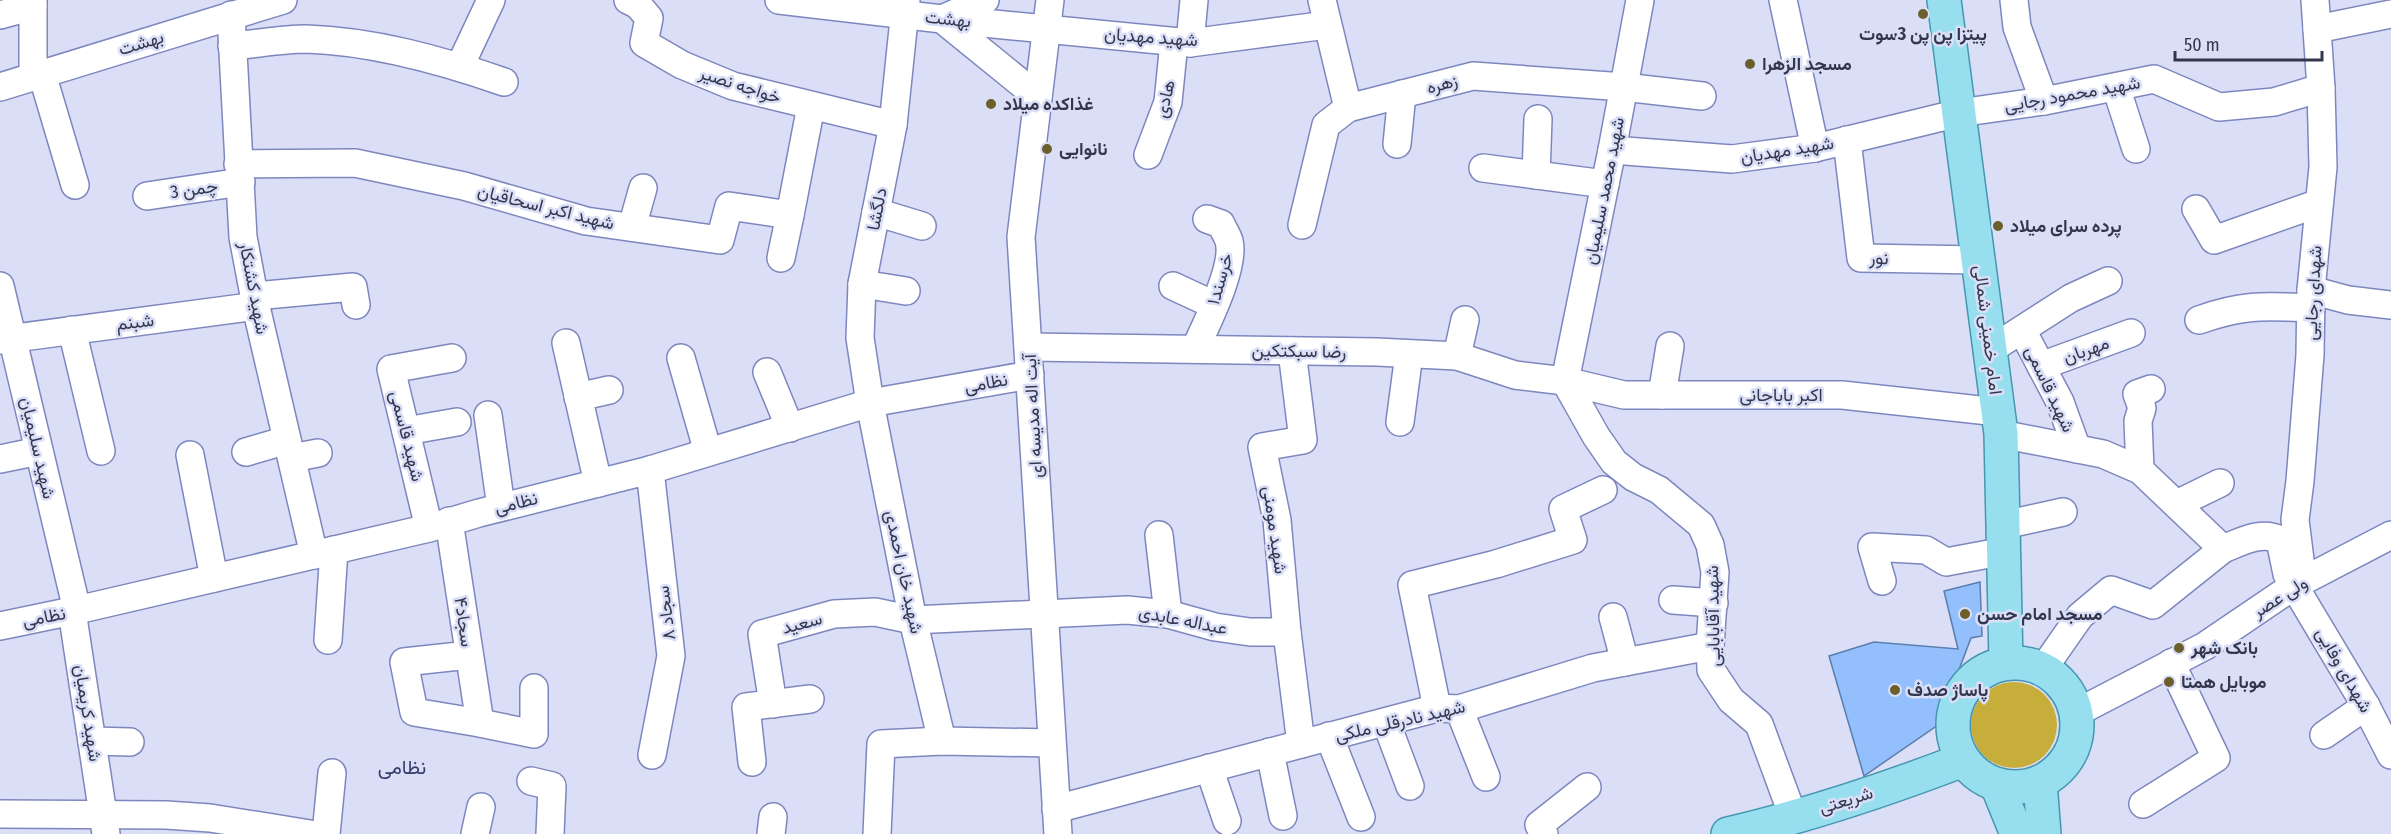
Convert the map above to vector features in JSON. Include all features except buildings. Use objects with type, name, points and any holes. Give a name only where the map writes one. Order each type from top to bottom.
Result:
[{"type":"main road","name":"امام خمینی شمالی","points":[[1944,0],[2000,423],[2006,663]]},
{"type":"main road","points":[[2006,663],[2025,663],[2043,669],[2058,680],[2070,695],[2076,713],[2077,734],[2070,754],[2057,770],[2040,782],[2012,787],[1997,785],[1978,776],[1963,760],[1954,741],[1952,720],[1957,699],[1969,682],[1986,669],[2006,663]]},
{"type":"main road","name":"شریعتی","points":[[1749,832],[1910,780],[1963,760]]},
{"type":"main road","points":[[2040,782],[2044,834]]},
{"type":"main road","points":[[1997,785],[2017,834]]},
{"type":"street","name":"بهشت","points":[[0,87],[283,0]]},
{"type":"street","points":[[460,66],[491,0]]},
{"type":"street","name":"خواجه نصیر","points":[[628,0],[638,5],[650,18],[644,43],[682,65],[733,86],[892,125]]},
{"type":"street","name":"بهشت","points":[[779,0],[905,7],[942,19],[1047,29]]},
{"type":"street","points":[[985,0],[942,19],[1038,97]]},
{"type":"street","name":"آیت اله مدیسه ای","points":[[1050,0],[1021,237],[1057,821]]},
{"type":"street","name":"هادی","points":[[1148,155],[1168,102],[1194,0]]},
{"type":"street","name":"شهید محمد سلیمیان","points":[[1565,381],[1640,0]]},
{"type":"street","points":[[1783,0],[1815,148]]},
{"type":"street","points":[[2014,0],[2017,27],[2044,101]]},
{"type":"street","name":"شهدای رجایی","points":[[2295,585],[2301,568],[2295,520],[2301,481],[2310,355],[2311,299],[2323,167],[2315,0]]},
{"type":"street","points":[[0,15],[33,3],[38,76],[75,185]]},
{"type":"street","name":"دلگشا","points":[[870,403],[860,338],[862,284],[892,125],[905,7]]},
{"type":"street","points":[[1302,225],[1326,124],[1348,108],[1325,12]]},
{"type":"street","name":"شهید مهدیان","points":[[1047,29],[1182,42],[1325,12]]},
{"type":"street","points":[[2318,29],[2391,14]]},
{"type":"street","name":"شهید کشتکار","points":[[231,15],[243,237],[289,449],[324,553],[328,640]]},
{"type":"street","points":[[232,46],[306,39],[364,44],[460,66],[504,82]]},
{"type":"street","name":"زهره","points":[[1348,108],[1473,76],[1624,87],[1702,96]]},
{"type":"street","name":"شهید محمود رجایی","points":[[1959,113],[2044,101],[2154,79],[2219,107],[2274,102],[2321,88]]},
{"type":"street","points":[[2116,87],[2136,149]]},
{"type":"street","points":[[1397,144],[1402,94]]},
{"type":"street","points":[[781,258],[812,106]]},
{"type":"street","name":"شهید مهدیان","points":[[1612,150],[1732,159],[1815,148],[1959,113]]},
{"type":"street","points":[[1536,175],[1538,119]]},
{"type":"street","name":"نور","points":[[1847,140],[1861,258],[1979,260]]},
{"type":"street","name":"شهید اکبر اسحاقیان","points":[[239,173],[356,163],[464,186],[586,221],[720,240],[729,206],[790,215]]},
{"type":"street","points":[[1483,168],[1605,184]]},
{"type":"street","name":"چمن 3","points":[[147,196],[239,173]]},
{"type":"street","points":[[632,227],[643,188]]},
{"type":"street","points":[[2196,209],[2214,240],[2319,203]]},
{"type":"street","points":[[876,212],[922,226]]},
{"type":"street","name":"خرسند۱","points":[[1195,349],[1214,305],[1228,262],[1230,243],[1221,224],[1206,219]]},
{"type":"street","name":"شهید قاسمی","points":[[1990,350],[2071,298],[2108,281]]},
{"type":"street","points":[[862,284],[906,291]]},
{"type":"street","name":"شهید سلیمیان","points":[[0,286],[6,339],[39,451],[74,611]]},
{"type":"street","points":[[1173,286],[1214,305]]},
{"type":"street","name":"شبنم","points":[[6,339],[353,287],[356,305]]},
{"type":"street","points":[[2199,320],[2224,311],[2311,299],[2391,305]]},
{"type":"street","points":[[1456,356],[1465,320]]},
{"type":"street","points":[[72,330],[101,451]]},
{"type":"street","name":"شهید قاسمی","points":[[2022,330],[2060,402],[2077,449]]},
{"type":"street","name":"مهربان","points":[[2042,366],[2131,333]]},
{"type":"street","points":[[566,343],[598,483]]},
{"type":"street","points":[[1662,395],[1670,346]]},
{"type":"street","name":"رضا سبکتکین","points":[[1029,347],[1456,356],[1515,375],[1565,381]]},
{"type":"street","name":"شهید مومنی","points":[[1292,351],[1303,440],[1262,447],[1277,520],[1287,632],[1301,744]]},
{"type":"street","points":[[1400,422],[1409,354]]},
{"type":"street","name":"شهید قاسمی","points":[[439,525],[397,421],[391,369],[452,358]]},
{"type":"street","points":[[681,358],[708,452]]},
{"type":"street","points":[[767,372],[790,428]]},
{"type":"street","name":"نظامی","points":[[0,626],[74,611],[439,525],[650,470],[870,403],[1030,375]]},
{"type":"street","name":"اکبر باباجانی","points":[[1565,381],[1624,395],[1842,395],[2000,423],[2077,449],[2103,454],[2140,470],[2223,549]]},
{"type":"street","name":"شهید آقابابایی","points":[[1565,381],[1596,436],[1614,462],[1633,477],[1659,490],[1701,525],[1710,545],[1715,572],[1710,646],[1711,670],[1731,700],[1759,724],[1793,816]]},
{"type":"street","points":[[2140,470],[2138,422],[2142,408],[2137,394],[2151,389]]},
{"type":"street","points":[[578,397],[609,390]]},
{"type":"street","name":"شهید خان احمدی","points":[[870,403],[913,620],[942,741]]},
{"type":"street","points":[[488,416],[501,507]]},
{"type":"street","points":[[397,421],[457,422]]},
{"type":"street","points":[[246,452],[289,449],[318,453]]},
{"type":"street","points":[[0,459],[39,451]]},
{"type":"street","points":[[190,455],[214,578]]},
{"type":"street","name":"سجاد ۸","points":[[650,470],[671,656],[652,755]]},
{"type":"street","points":[[2177,504],[2220,483]]},
{"type":"street","points":[[1486,777],[1448,708],[1412,585],[1496,564],[1573,540],[1563,509],[1604,490]]},
{"type":"street","points":[[1882,581],[1872,547],[1926,550],[1946,562],[2063,512]]},
{"type":"street","points":[[2043,669],[2080,616],[2111,590],[2153,605],[2223,549],[2259,536],[2271,535],[2295,520]]},
{"type":"street","name":"سجاد۴","points":[[439,525],[469,655],[480,723]]},
{"type":"street","points":[[1159,535],[1168,614]]},
{"type":"street","name":"شهدای وفایی","points":[[2271,535],[2280,540],[2287,574],[2366,706],[2391,755]]},
{"type":"street","name":"ولی عصر","points":[[2076,713],[2205,646],[2295,585],[2391,535]]},
{"type":"street","points":[[1673,600],[1714,603]]},
{"type":"street","name":"عبداله عابدی","points":[[913,620],[1127,610],[1168,614],[1215,627],[1250,632],[1287,632]]},
{"type":"street","name":"شهید کریمیان","points":[[74,611],[105,824]]},
{"type":"street","name":"سعید","points":[[772,704],[762,634],[834,614],[874,612],[913,620]]},
{"type":"street","points":[[1613,617],[1625,662]]},
{"type":"street","name":"شهید نادرقلی ملکی","points":[[1057,821],[1209,768],[1329,736],[1448,708],[1575,673],[1710,646]]},
{"type":"street","points":[[469,655],[404,662],[414,712],[534,734],[534,688]]},
{"type":"street","points":[[2143,804],[2216,758],[2171,663]]},
{"type":"street","points":[[752,762],[746,707],[810,699]]},
{"type":"street","points":[[2324,735],[2366,706]]},
{"type":"street","points":[[1386,722],[1410,786]]},
{"type":"street","points":[[1329,736],[1361,817]]},
{"type":"street","points":[[92,741],[130,742]]},
{"type":"street","points":[[877,834],[881,744],[942,741],[1051,742]]},
{"type":"street","points":[[1270,752],[1283,816]]},
{"type":"street","points":[[1209,768],[1227,821]]},
{"type":"street","points":[[326,834],[332,773]]},
{"type":"street","points":[[531,781],[552,786],[550,834]]},
{"type":"street","points":[[1544,834],[1539,825],[1587,787]]},
{"type":"street","points":[[475,834],[481,807]]},
{"type":"street","points":[[0,814],[105,824],[166,815],[210,826],[310,834]]},
{"type":"shaded area","points":[[2014,682],[2038,689],[2050,701],[2057,725],[2050,749],[2038,761],[2014,768],[1990,761],[1978,749],[1971,725],[1978,701],[1990,689]]},
{"type":"place","name":"پیتزا پن پن 3سوت","points":[[1923,14]]},
{"type":"place","name":"مسجد الزهرا","points":[[1750,64]]},
{"type":"place","name":"غذاکده میلاد","points":[[991,104]]},
{"type":"place","name":"نانوایی","points":[[1047,149]]},
{"type":"place","name":"پرده سرای میلاد","points":[[1998,226]]},
{"type":"place","name":"مسجد امام حسن","points":[[1965,614]]},
{"type":"place","name":"بانک شهر","points":[[2179,648]]},
{"type":"place","name":"موبایل همتا","points":[[2169,682]]},
{"type":"place","name":"پاساژ صدف","points":[[1895,690]]},
{"type":"district","name":"نظامی","points":[[402,767]]}]
